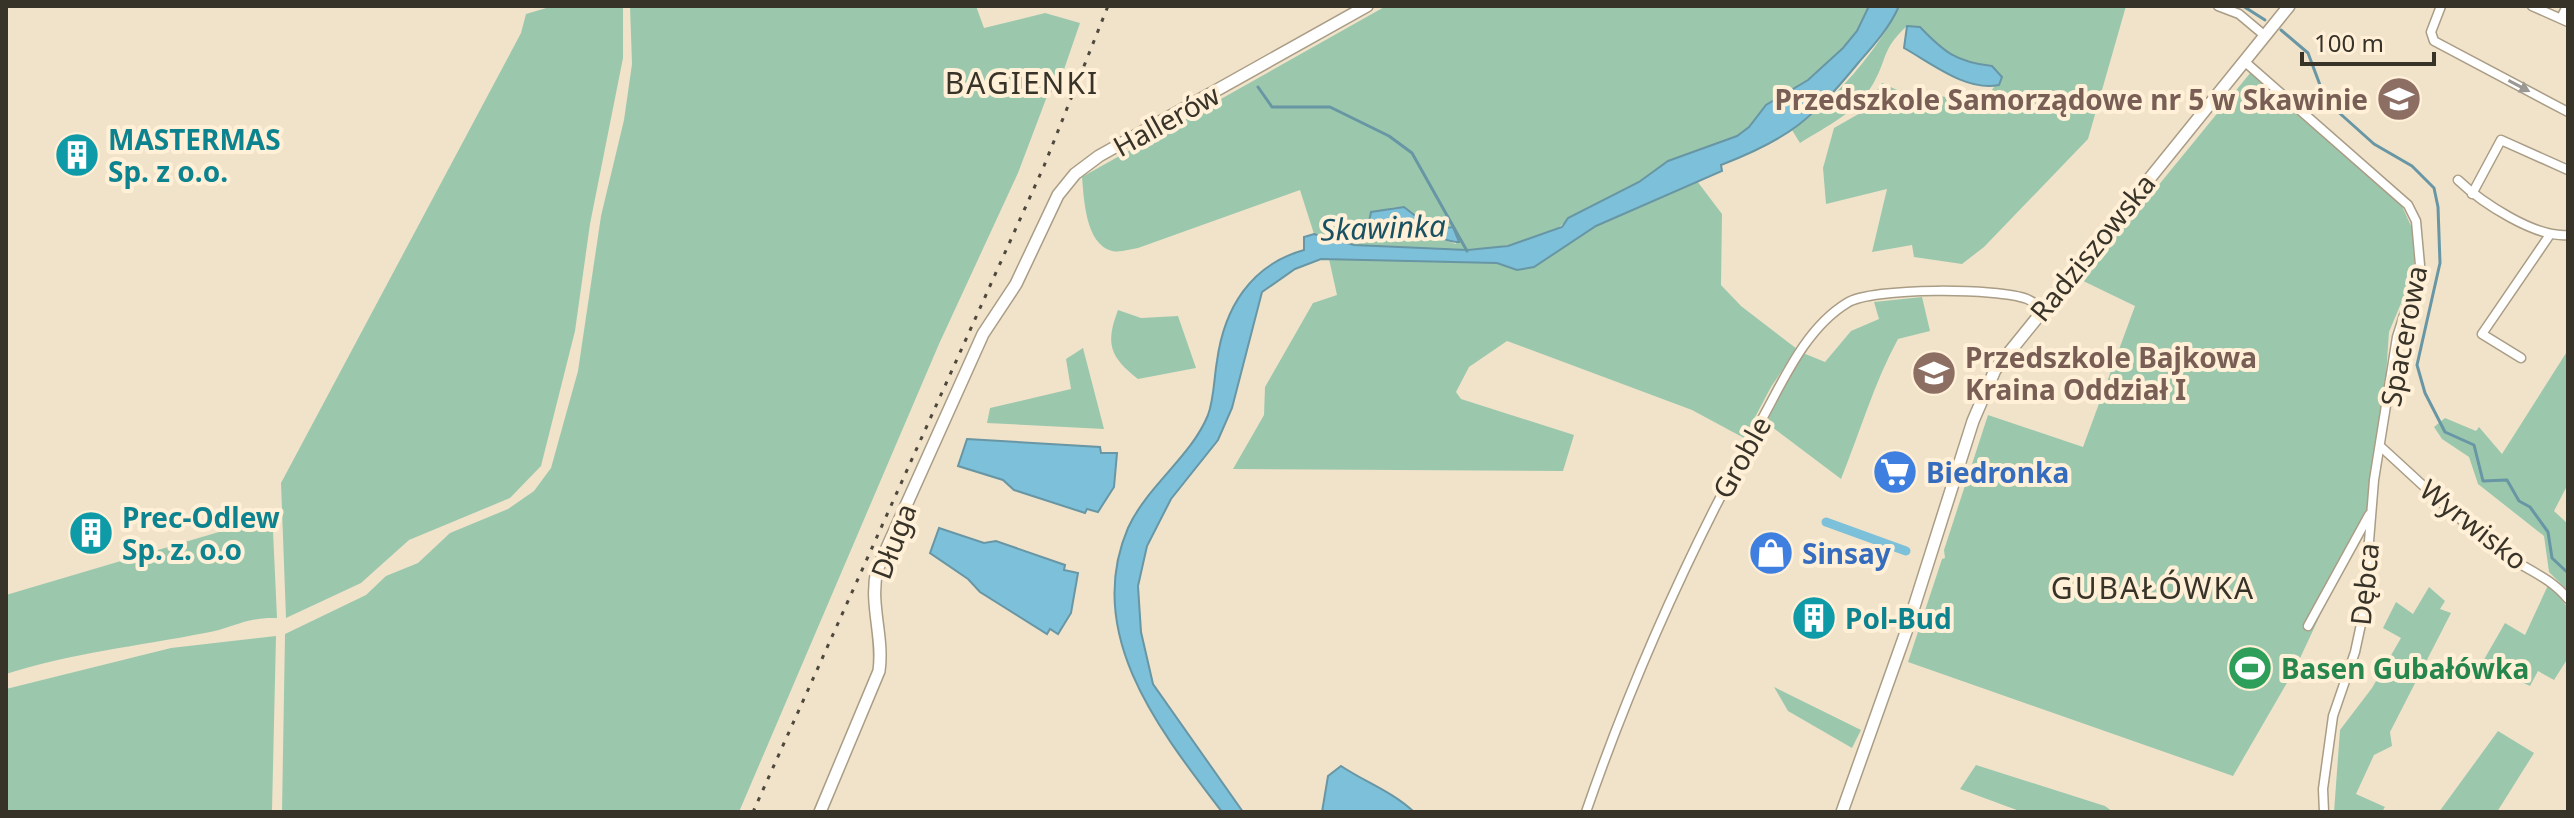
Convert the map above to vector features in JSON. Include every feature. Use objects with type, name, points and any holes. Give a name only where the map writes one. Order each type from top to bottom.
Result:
[{"type":"street","name":"Hallerów","points":[[1016,284],[1048,211],[1078,171],[1099,156],[1367,6]]},
{"type":"street","points":[[2218,6],[2239,14],[2264,35]]},
{"type":"street","name":"Radziszowska","points":[[1842,812],[1906,632],[1981,401],[2005,353],[2289,6]]},
{"type":"street","points":[[2441,6],[2431,32],[2434,41],[2568,112]]},
{"type":"street","points":[[2532,6],[2564,20],[2567,6]]},
{"type":"street","name":"Spacerowa","points":[[2244,61],[2373,173],[2414,214],[2420,265],[2397,337],[2381,447]]},
{"type":"street","points":[[2472,194],[2501,140],[2568,170]]},
{"type":"street","points":[[2458,180],[2472,194],[2549,236],[2568,235]]},
{"type":"street","points":[[2521,358],[2482,334],[2549,236]]},
{"type":"street","name":"Długa","points":[[820,812],[879,671],[881,649],[874,601],[877,570],[970,358],[1016,284]]},
{"type":"street","name":"Groble","points":[[1586,812],[1640,668],[1719,497],[1799,352],[1822,326],[1848,302],[1880,295],[1965,290],[2025,298],[2042,308]]},
{"type":"street","name":"Dębca","points":[[2324,812],[2323,789],[2333,716],[2355,652],[2363,615],[2381,447]]},
{"type":"street","name":"Wyrwisko","points":[[2381,447],[2472,529],[2506,556],[2547,577],[2568,599]]},
{"type":"street","points":[[2308,626],[2372,511]]},
{"type":"green space","points":[[553,6],[623,6],[623,58],[590,224],[575,331],[541,466],[510,498],[409,540],[361,583],[286,618],[281,483],[521,33],[526,14]]},
{"type":"green space","points":[[630,6],[976,6],[984,28],[1045,13],[1080,23],[1060,81],[1046,99],[1018,173],[939,344],[739,812],[282,812],[285,634],[366,595],[386,576],[418,563],[450,533],[508,509],[534,491],[551,468],[578,371],[601,216],[624,120],[632,64]]},
{"type":"green space","points":[[1386,6],[1869,6],[1857,31],[1843,48],[1808,80],[1766,105],[1749,127],[1737,136],[1668,161],[1639,182],[1568,218],[1552,232],[1529,241],[1469,249],[1346,243],[1314,234],[1300,190],[1138,248],[1112,251],[1103,247],[1091,230],[1082,177]],"holes":[[[1404,207],[1427,225],[1453,227],[1456,244],[1407,228],[1399,221],[1377,226],[1390,208]]]},
{"type":"green space","points":[[1899,6],[2126,6],[2088,139],[1984,247],[1962,264],[1914,257],[1912,245],[1872,252],[1887,189],[1826,204],[1823,168],[1834,128],[1862,112],[1882,83],[1925,103],[1935,95],[1981,104],[2001,78],[1992,66],[1960,58],[1936,43],[1920,27],[1907,26],[1889,48],[1873,84],[1850,111],[1800,143],[1792,130],[1822,106],[1853,74],[1880,40]]},
{"type":"green space","points":[[2251,72],[2401,204],[2412,228],[2415,270],[2389,332],[2384,405],[2368,507],[2323,590],[2330,594],[2295,669],[2233,776],[1908,662],[1942,559],[1945,558],[1944,550],[1988,415],[2083,447],[2135,306],[2077,278],[2126,225]]},
{"type":"green space","points":[[1697,181],[1722,214],[1721,285],[1741,306],[1797,349],[1771,387],[1744,438],[1692,410],[1507,341],[1469,367],[1456,392],[1461,399],[1574,435],[1563,471],[1233,469],[1264,415],[1265,387],[1313,303],[1337,295],[1329,259],[1497,263],[1517,270],[1547,258],[1596,226]]},
{"type":"green space","points":[[1922,297],[1930,331],[1898,339],[1874,390],[1841,479],[1764,421],[1803,353],[1825,362],[1851,331],[1879,319],[1874,302]]},
{"type":"green space","points":[[1118,310],[1141,318],[1178,316],[1196,368],[1138,379],[1121,364],[1113,349],[1112,332]]},
{"type":"green space","points":[[1083,348],[1104,429],[987,423],[990,408],[1071,389],[1066,359]]},
{"type":"green space","points":[[2568,350],[2568,484],[2554,511],[2568,524],[2568,591],[2549,572],[2544,536],[2478,484],[2469,457],[2442,439],[2434,427],[2445,418],[2476,431],[2479,427],[2502,454]]},
{"type":"green space","points":[[239,526],[270,526],[273,531],[277,618],[256,619],[205,633],[80,655],[6,674],[6,595]]},
{"type":"green space","points":[[2549,583],[2568,608],[2568,658],[2554,680],[2538,671],[2530,686],[2482,663],[2505,623],[2525,635]]},
{"type":"green space","points":[[2429,587],[2445,601],[2440,609],[2451,613],[2390,732],[2392,746],[2374,755],[2356,794],[2385,807],[2382,812],[2334,812],[2340,730],[2372,688],[2401,638],[2383,628],[2396,602],[2413,614]]},
{"type":"green space","points":[[276,636],[272,811],[6,812],[6,689],[171,648]]},
{"type":"green space","points":[[1774,687],[1861,730],[1852,748],[1788,711]]},
{"type":"green space","points":[[2498,731],[2534,753],[2497,812],[2439,812]]},
{"type":"green space","points":[[1976,765],[2105,806],[2113,812],[2022,812],[1960,789]]},
{"type":"water","points":[[1869,6],[1899,6],[1870,49],[1799,125],[1765,146],[1721,165],[1722,171],[1596,226],[1534,267],[1517,270],[1497,263],[1321,259],[1295,269],[1262,292],[1232,408],[1218,440],[1171,499],[1147,546],[1138,586],[1141,632],[1153,684],[1243,812],[1222,812],[1154,716],[1135,680],[1122,644],[1115,606],[1116,568],[1136,513],[1191,444],[1208,415],[1226,324],[1243,292],[1269,266],[1304,250],[1304,237],[1314,234],[1354,245],[1467,250],[1508,246],[1562,227],[1568,218],[1639,182],[1668,161],[1737,136],[1749,127],[1766,105],[1808,80],[1843,48],[1857,31]]},
{"type":"water","points":[[1907,26],[1920,27],[1936,43],[1960,58],[1992,66],[2002,77],[1999,85],[1987,86],[1962,80],[1904,48]]},
{"type":"water","points":[[1404,207],[1427,225],[1431,221],[1446,228],[1453,227],[1459,242],[1393,221],[1379,229],[1369,222],[1371,212]]},
{"type":"water","points":[[967,439],[1100,447],[1101,453],[1117,453],[1114,487],[1098,512],[1087,509],[1085,513],[1014,490],[1003,480],[958,466]]},
{"type":"water","points":[[939,528],[984,543],[996,541],[1065,565],[1064,570],[1078,573],[1071,613],[1058,634],[1050,629],[1047,634],[980,592],[968,579],[930,553]]},
{"type":"water","points":[[1341,766],[1414,812],[1322,812],[1328,776]]},
{"type":"waterway","points":[[2243,6],[2265,20]]},
{"type":"waterway","points":[[2281,30],[2308,53],[2326,101],[2374,144],[2412,166],[2434,188],[2438,207],[2440,263],[2417,365],[2425,393],[2445,432],[2474,445],[2483,481],[2507,480],[2519,501],[2530,507],[2548,532],[2552,558],[2568,573]]},
{"type":"waterway","name":"Skawinka","points":[[1258,87],[1272,107],[1330,107],[1389,136],[1412,153],[1467,251]]},
{"type":"waterway","points":[[1826,522],[1906,551]]},
{"type":"railway","points":[[753,812],[1044,166],[1108,6]]},
{"type":"place","name":"Przedszkole Samorządowe nr 5 w Skawinie","points":[[2399,99]]},
{"type":"place","name":"MASTERMAS Sp. z o.o.","points":[[77,155]]},
{"type":"place","name":"Przedszkole Bajkowa Kraina Oddział I","points":[[1934,373]]},
{"type":"place","name":"Biedronka","points":[[1895,472]]},
{"type":"place","name":"Prec-Odlew Sp. z. o.o","points":[[91,533]]},
{"type":"place","name":"Sinsay","points":[[1771,553]]},
{"type":"place","name":"Pol-Bud","points":[[1814,618]]},
{"type":"place","name":"Basen Gubałówka","points":[[2250,668]]},
{"type":"district","name":"BAGIENKI","points":[[1022,82]]},
{"type":"district","name":"GUBAŁÓWKA","points":[[2153,587]]}]
